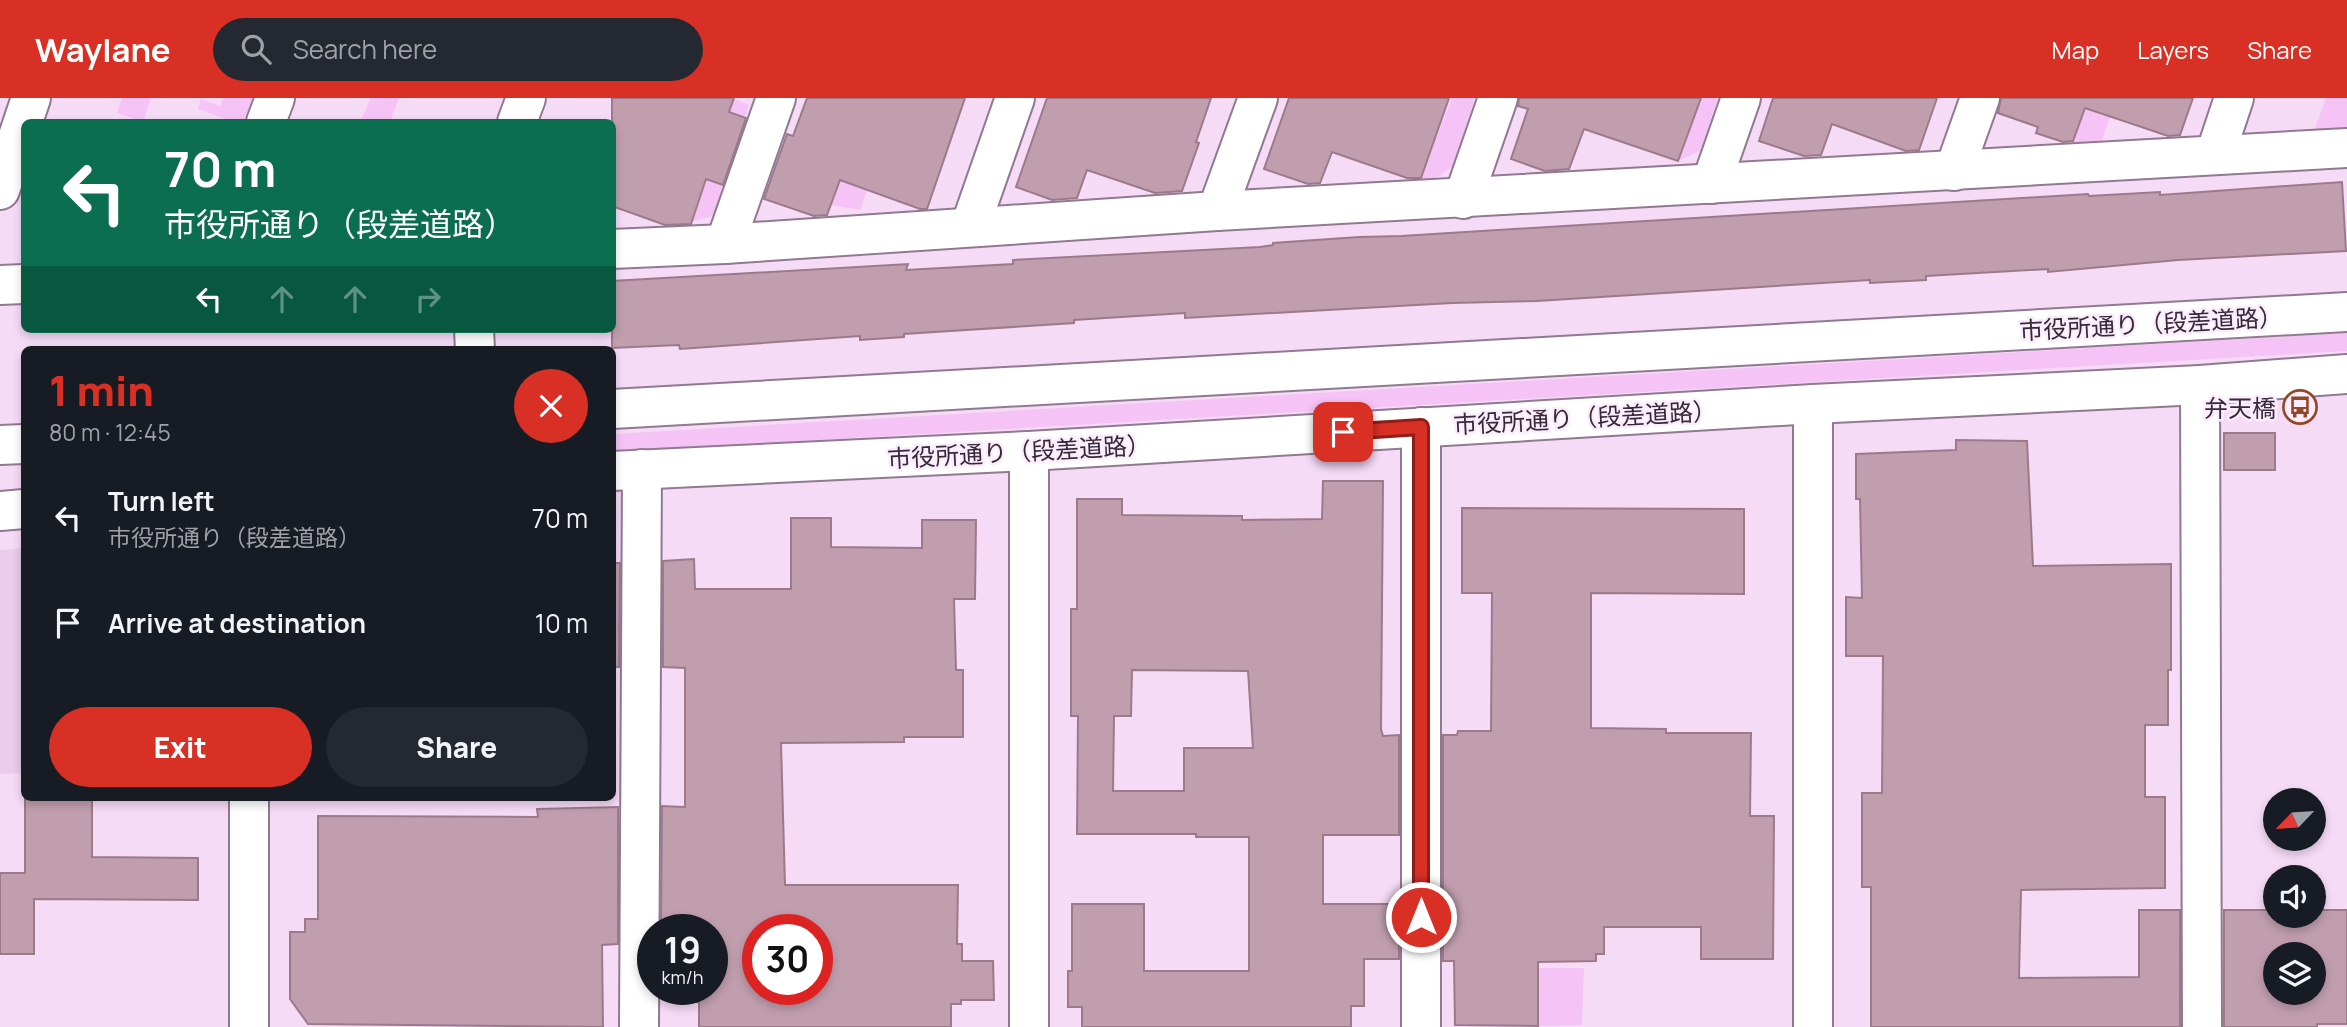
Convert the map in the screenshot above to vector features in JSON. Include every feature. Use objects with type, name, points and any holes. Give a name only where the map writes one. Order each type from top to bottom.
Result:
[{"type":"street","points":[[24,119],[31,98]]},
{"type":"street","points":[[267,119],[275,98]]},
{"type":"street","points":[[518,119],[526,98]]},
{"type":"street","points":[[725,244],[776,98]]},
{"type":"street","points":[[970,227],[1015,98]]},
{"type":"street","points":[[1217,211],[1258,98]]},
{"type":"street","points":[[1462,199],[1498,98]]},
{"type":"street","points":[[1711,184],[1741,98]]},
{"type":"street","points":[[1954,171],[1980,98]]},
{"type":"street","points":[[2215,155],[2234,98]]},
{"type":"street","points":[[0,190],[21,128]]},
{"type":"street","points":[[616,249],[1217,211],[2347,148]]},
{"type":"street","points":[[0,285],[21,284]]},
{"type":"street","name":"市役所通り（段差道路）","points":[[616,409],[2347,312]]},
{"type":"street","name":"市役所通り（段差道路）","points":[[627,470],[1029,452],[1813,404],[2200,385],[2347,374]]},
{"type":"street","points":[[2200,385],[2202,1027]]},
{"type":"street","points":[[1812,1027],[1813,404]]},
{"type":"street","points":[[1421,427],[1422,1027]]},
{"type":"street","points":[[0,445],[21,444]]},
{"type":"street","points":[[1029,452],[1030,1027]]},
{"type":"street","points":[[627,470],[639,1027]]},
{"type":"street","points":[[0,511],[21,509]]},
{"type":"street","points":[[249,801],[249,1027]]},
{"type":"shaded area","points":[[122,98],[151,98],[144,119],[117,113]]},
{"type":"shaded area","points":[[223,98],[252,98],[245,119],[226,119],[198,109],[201,99],[220,106]]},
{"type":"shaded area","points":[[371,98],[399,98],[391,119],[361,119]]},
{"type":"shaded area","points":[[1452,98],[1475,98],[1452,167],[1438,177],[1419,183]]},
{"type":"shaded area","points":[[1699,98],[1718,98],[1700,151],[1678,161],[1699,102]]},
{"type":"shaded area","points":[[2090,98],[2117,98],[2102,140],[2071,145]]},
{"type":"shaded area","points":[[2326,98],[2347,98],[2347,127],[2314,131]]},
{"type":"shaded area","points":[[734,99],[749,105],[717,210],[710,217],[693,221]]},
{"type":"shaded area","points":[[890,126],[860,210],[831,205],[851,148]]},
{"type":"shaded area","points":[[2347,333],[2347,351],[616,452],[616,434]]},
{"type":"shaded area","points":[[21,548],[21,773],[0,774],[0,550]]},
{"type":"shaded area","points":[[1538,968],[1584,968],[1582,1025],[1538,1026]]},
{"type":"building","points":[[612,98],[734,98],[729,112],[746,118],[723,185],[706,179],[691,224],[665,225],[616,207],[616,119],[612,119]]},
{"type":"building","points":[[807,98],[965,98],[927,209],[920,209],[840,180],[827,215],[814,216],[764,199],[787,134],[793,136]]},
{"type":"building","points":[[1047,98],[1211,98],[1182,191],[1155,193],[1087,170],[1077,198],[1052,200],[1016,187]]},
{"type":"building","points":[[1289,98],[1449,98],[1421,178],[1407,178],[1332,152],[1320,183],[1308,184],[1264,169]]},
{"type":"building","points":[[1519,98],[1701,98],[1678,161],[1584,129],[1569,169],[1545,171],[1511,159],[1528,109],[1518,106]]},
{"type":"building","points":[[1773,98],[1937,98],[1919,150],[1906,151],[1832,124],[1821,155],[1804,156],[1759,141]]},
{"type":"building","points":[[2001,98],[2193,98],[2180,135],[2168,136],[2085,108],[2073,141],[2063,142],[2036,133],[2038,127],[1998,113]]},
{"type":"building","points":[[2342,182],[2346,251],[2178,260],[2048,272],[2048,269],[1926,276],[1926,280],[1870,283],[1870,280],[1537,301],[1452,303],[1185,318],[1185,313],[904,334],[904,337],[860,340],[860,336],[680,349],[679,345],[612,346],[612,333],[616,333],[616,281],[908,264],[906,270],[1013,264],[1013,260],[1260,247],[1273,243],[1359,237],[2088,194],[2160,192],[2160,195]]},
{"type":"building","points":[[2224,433],[2275,433],[2275,470],[2224,470]]},
{"type":"building","points":[[1956,440],[2027,441],[2033,566],[2171,564],[2168,725],[2145,725],[2145,797],[2165,797],[2165,888],[2021,890],[2019,978],[2139,977],[2139,910],[2180,910],[2180,1027],[1871,1027],[1871,887],[1862,887],[1862,793],[1882,793],[1883,656],[1846,656],[1846,597],[1862,598],[1860,499],[1856,499],[1856,454],[1956,450]]},
{"type":"building","points":[[1323,481],[1383,481],[1381,729],[1383,736],[1399,735],[1399,835],[1323,835],[1323,904],[1399,904],[1399,959],[1364,959],[1364,1006],[1351,1006],[1351,1027],[1082,1027],[1082,1007],[1068,1007],[1068,971],[1072,971],[1072,904],[1144,904],[1144,971],[1249,971],[1249,837],[1077,834],[1078,716],[1071,716],[1071,609],[1077,609],[1077,499],[1122,499],[1122,515],[1242,516],[1242,520],[1322,519]],"holes":[[[1132,670],[1248,671],[1253,748],[1184,748],[1184,791],[1113,791],[1114,716],[1131,716]]]},
{"type":"building","points":[[1462,508],[1744,509],[1744,594],[1591,593],[1591,728],[1666,729],[1666,733],[1751,733],[1750,816],[1774,816],[1773,959],[1701,959],[1701,927],[1604,927],[1604,954],[1596,954],[1596,961],[1538,962],[1538,1026],[1455,1025],[1454,961],[1443,961],[1443,735],[1457,735],[1458,731],[1491,731],[1492,593],[1462,593]]},
{"type":"building","points":[[791,518],[831,518],[831,547],[922,548],[922,520],[976,520],[975,599],[954,599],[956,670],[963,670],[963,737],[904,737],[904,742],[781,743],[785,885],[958,885],[957,944],[962,944],[962,961],[993,961],[994,1000],[961,1000],[961,1004],[951,1004],[951,1027],[699,1027],[699,1005],[728,1005],[728,914],[661,914],[662,806],[685,807],[685,668],[663,667],[663,561],[694,559],[695,589],[791,589]]},
{"type":"building","points":[[616,563],[620,563],[619,667],[616,667]]},
{"type":"building","points":[[25,801],[92,801],[92,857],[198,858],[198,900],[34,899],[34,954],[0,954],[0,873],[25,873]]},
{"type":"building","points":[[618,807],[618,944],[602,945],[603,1027],[308,1024],[290,999],[290,932],[305,932],[305,919],[318,919],[318,816],[538,817],[537,809]]},
{"type":"building","points":[[2224,910],[2263,910],[2263,928],[2326,928],[2326,910],[2347,910],[2347,1024],[2317,1024],[2317,1027],[2224,1027]]},
{"type":"place","name":"弁天橋","points":[[2300,407]]},
{"type":"route","points":[[1343,432],[1421,427],[1421,917]]}]
